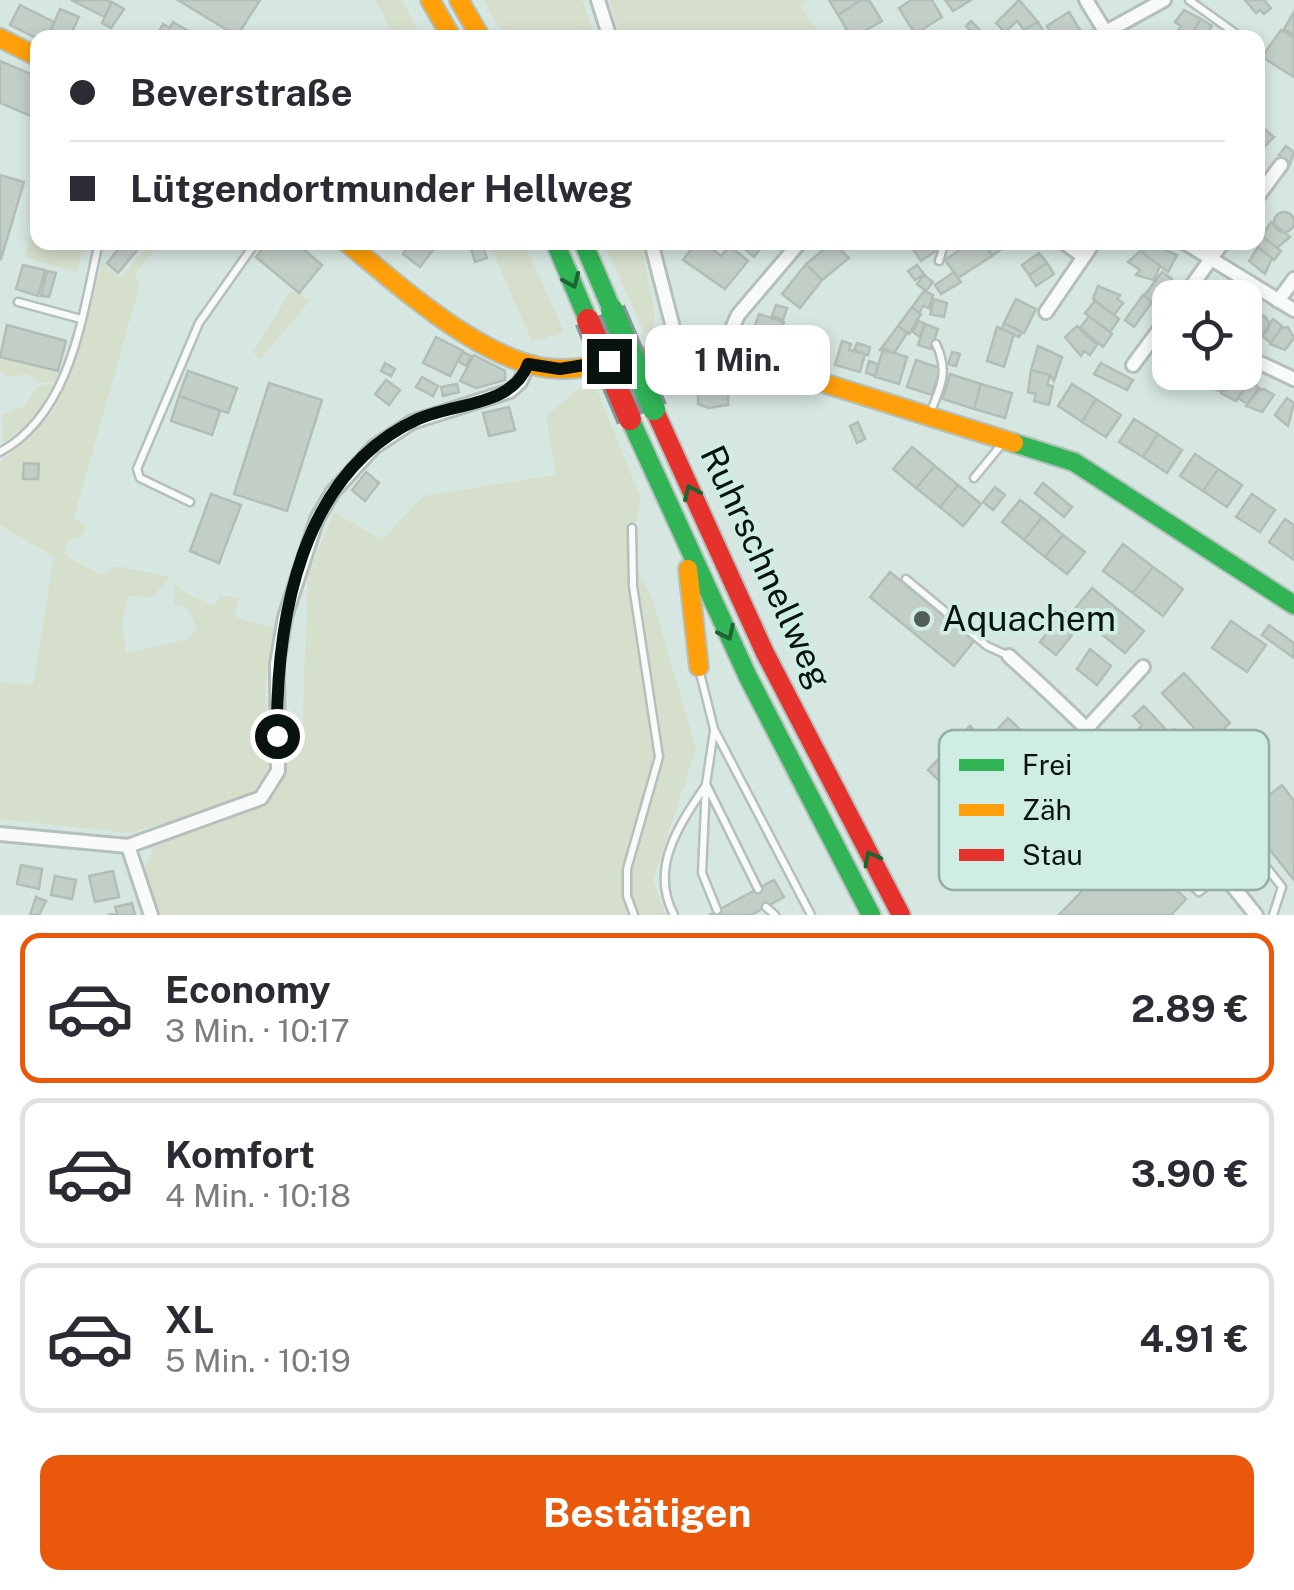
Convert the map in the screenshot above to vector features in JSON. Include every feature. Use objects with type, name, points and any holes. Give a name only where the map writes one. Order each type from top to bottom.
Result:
[{"type":"main road","points":[[430,0],[447,30]]},
{"type":"main road","points":[[460,1],[476,30]]},
{"type":"main road","points":[[0,38],[30,53]]},
{"type":"main road","points":[[356,250],[428,308],[528,364],[560,369],[678,347],[722,351],[1006,438],[1102,476],[1294,605]]},
{"type":"main road","name":"Ruhrschnellweg","points":[[558,250],[671,513],[772,726],[870,915]]},
{"type":"main road","name":"Ruhrschnellweg","points":[[586,250],[765,653],[901,915]]},
{"type":"main road","points":[[671,513],[691,583],[699,667]]},
{"type":"street","points":[[598,0],[607,30]]},
{"type":"street","points":[[1086,0],[1098,30]]},
{"type":"street","points":[[1108,30],[1164,0]]},
{"type":"street","points":[[1265,187],[1281,165]]},
{"type":"street","points":[[654,250],[678,347]]},
{"type":"street","points":[[722,351],[738,314],[793,250]]},
{"type":"street","points":[[1074,250],[1084,257]]},
{"type":"street","points":[[1046,312],[1089,250]]},
{"type":"street","points":[[1195,250],[1294,310]]},
{"type":"street","points":[[1195,280],[1217,250]]},
{"type":"street","points":[[1278,301],[1294,279]]},
{"type":"street","points":[[1133,365],[1152,340]]},
{"type":"street","points":[[0,834],[128,846],[250,803],[266,793],[278,771],[276,664],[284,617],[318,519],[332,492],[374,447],[402,428],[422,417],[510,392],[522,380],[528,364]]},
{"type":"street","points":[[1262,364],[1294,379]]},
{"type":"street","points":[[1009,656],[1093,730]]},
{"type":"street","points":[[1089,726],[1143,667]]},
{"type":"street","points":[[128,846],[152,915]]},
{"type":"street","points":[[1236,890],[1256,915]]},
{"type":"lane","points":[[1189,0],[1231,30]]},
{"type":"lane","points":[[0,452],[40,421],[51,404],[82,318],[97,250]]},
{"type":"lane","points":[[190,502],[140,478],[136,470],[199,323],[250,250]]},
{"type":"lane","points":[[939,261],[942,250]]},
{"type":"lane","points":[[18,302],[82,318]]},
{"type":"lane","points":[[929,414],[944,380],[945,362],[936,344]]},
{"type":"lane","points":[[974,478],[1006,438]]},
{"type":"lane","points":[[632,528],[633,586],[660,757],[627,869],[627,896],[634,915]]},
{"type":"lane","points":[[906,579],[988,646],[1009,656]]},
{"type":"lane","points":[[699,667],[714,730],[811,915]]},
{"type":"lane","points":[[714,730],[706,784],[702,873],[717,910]]},
{"type":"lane","points":[[706,784],[758,889]]},
{"type":"lane","points":[[674,915],[661,877],[681,823],[706,784]]},
{"type":"lane","points":[[1269,871],[1282,887],[1273,915]]},
{"type":"lane","points":[[766,906],[775,915]]},
{"type":"green space","points":[[375,0],[401,0],[419,30],[391,30]]},
{"type":"green space","points":[[484,0],[582,0],[593,30],[501,30]]},
{"type":"green space","points":[[609,0],[807,0],[800,5],[817,30],[619,30]]},
{"type":"green space","points":[[30,237],[30,250],[83,250],[77,272],[25,257]]},
{"type":"green space","points":[[144,250],[155,250],[135,275],[140,284],[74,517],[85,527],[81,537],[67,541],[64,554],[100,575],[117,566],[170,577],[153,597],[128,596],[122,621],[126,653],[186,640],[197,629],[187,607],[174,605],[174,583],[186,594],[214,606],[219,596],[239,597],[234,617],[274,628],[265,687],[270,765],[266,783],[232,803],[130,833],[0,819],[0,682],[33,685],[54,557],[0,525],[0,462],[53,412],[81,341],[102,262],[120,278]]},
{"type":"green space","points":[[492,250],[527,250],[564,332],[532,342]]},
{"type":"green space","points":[[607,250],[642,250],[655,316],[653,328],[645,334]]},
{"type":"green space","points":[[291,290],[310,300],[261,359],[253,352]]},
{"type":"green space","points":[[0,358],[58,373],[55,381],[39,383],[26,374],[9,377],[0,372]]},
{"type":"green space","points":[[592,378],[641,499],[629,554],[652,598],[696,749],[653,880],[666,915],[155,915],[141,876],[155,846],[245,805],[275,781],[302,740],[308,574],[334,512],[382,540],[423,496],[556,475],[546,416]]},
{"type":"green space","points":[[53,384],[36,416],[3,443],[2,415],[25,406],[38,386]]},
{"type":"building","points":[[71,0],[106,0],[111,2],[105,17]]},
{"type":"building","points":[[178,0],[260,0],[241,30],[227,30]]},
{"type":"building","points":[[829,0],[861,0],[838,15]]},
{"type":"building","points":[[861,0],[869,0],[882,21],[866,30],[847,30],[838,15]]},
{"type":"building","points":[[911,0],[932,0],[942,17],[921,30],[913,30],[899,8]]},
{"type":"building","points":[[945,0],[971,0],[953,11]]},
{"type":"building","points":[[1019,0],[1038,22],[1024,30],[1017,21],[1007,30],[996,23]]},
{"type":"building","points":[[1245,0],[1264,0],[1271,8],[1264,14],[1260,10],[1256,13]]},
{"type":"building","points":[[112,2],[124,9],[111,28],[102,23]]},
{"type":"building","points":[[20,5],[54,22],[50,30],[30,30],[30,35],[10,25]]},
{"type":"building","points":[[60,9],[79,17],[73,30],[51,30]]},
{"type":"building","points":[[1184,10],[1201,19],[1194,30],[1178,30],[1181,26],[1175,22]]},
{"type":"building","points":[[1069,12],[1080,30],[1049,30],[1047,26]]},
{"type":"building","points":[[1294,12],[1294,35],[1284,29]]},
{"type":"building","points":[[1201,19],[1212,26],[1210,30],[1194,30]]},
{"type":"building","points":[[971,21],[980,30],[970,30],[966,26]]},
{"type":"building","points":[[173,22],[187,30],[160,30],[163,24],[170,28]]},
{"type":"building","points":[[1038,22],[1042,30],[1024,30]]},
{"type":"building","points":[[1281,30],[1294,38],[1294,77],[1265,59]]},
{"type":"building","points":[[0,61],[30,74],[30,116],[0,103]]},
{"type":"building","points":[[1265,130],[1274,137],[1265,146]]},
{"type":"building","points":[[1286,146],[1294,152],[1290,164],[1279,155]]},
{"type":"building","points":[[0,175],[24,182],[1,259],[0,258]]},
{"type":"building","points":[[1284,212],[1294,222],[1284,232],[1274,222]]},
{"type":"building","points":[[1271,222],[1290,237],[1277,248],[1265,238]]},
{"type":"building","points":[[1265,238],[1281,251],[1274,260],[1262,250],[1265,250]]},
{"type":"building","points":[[118,250],[137,250],[118,273],[107,263]]},
{"type":"building","points":[[262,250],[304,250],[322,265],[299,293],[256,257]]},
{"type":"building","points":[[406,250],[433,250],[420,267],[403,254]]},
{"type":"building","points":[[471,250],[484,250],[487,258],[475,262]]},
{"type":"building","points":[[691,250],[714,250],[721,256],[726,250],[735,250],[748,261],[725,289],[683,260]]},
{"type":"building","points":[[823,250],[841,250],[849,258],[822,280],[806,264]]},
{"type":"building","points":[[913,250],[937,250],[921,261]]},
{"type":"building","points":[[959,250],[988,250],[992,256],[958,278],[945,260]]},
{"type":"building","points":[[1165,250],[1177,255],[1168,272],[1143,253]]},
{"type":"building","points":[[1256,250],[1272,258],[1265,274],[1249,261]]},
{"type":"building","points":[[1140,251],[1160,266],[1154,280],[1136,275],[1140,270],[1128,262]]},
{"type":"building","points":[[1039,253],[1047,263],[1029,275],[1022,265]]},
{"type":"building","points":[[1047,263],[1054,274],[1036,286],[1029,275]]},
{"type":"building","points":[[806,264],[822,280],[800,308],[782,294]]},
{"type":"building","points":[[23,265],[45,270],[38,296],[16,289]]},
{"type":"building","points":[[917,265],[924,274],[915,280],[908,271]]},
{"type":"building","points":[[47,271],[56,273],[49,297],[41,296]]},
{"type":"building","points":[[954,272],[961,282],[941,294],[935,285]]},
{"type":"building","points":[[1162,272],[1172,279],[1171,280],[1156,280]]},
{"type":"building","points":[[924,275],[933,282],[926,291],[917,284]]},
{"type":"building","points":[[1152,285],[1152,302],[1144,296]]},
{"type":"building","points":[[1098,286],[1120,295],[1117,299],[1123,303],[1114,315],[1093,299]]},
{"type":"building","points":[[924,291],[933,295],[929,308],[923,306],[919,313],[912,307]]},
{"type":"building","points":[[1143,295],[1152,302],[1134,327],[1125,320]]},
{"type":"building","points":[[934,299],[947,303],[944,317],[930,314]]},
{"type":"building","points":[[1016,299],[1036,309],[1024,333],[1004,323]]},
{"type":"building","points":[[1095,301],[1119,319],[1110,332],[1085,313]]},
{"type":"building","points":[[776,305],[787,308],[783,320],[772,316]]},
{"type":"building","points":[[912,307],[921,314],[909,334],[898,326]]},
{"type":"building","points":[[759,314],[784,322],[776,346],[751,338]]},
{"type":"building","points":[[1262,315],[1269,321],[1269,329],[1262,335]]},
{"type":"building","points":[[1089,316],[1112,334],[1103,347],[1080,328]]},
{"type":"building","points":[[1273,319],[1282,326],[1271,343],[1262,336]]},
{"type":"building","points":[[919,321],[925,324],[920,337],[913,332]]},
{"type":"building","points":[[1004,323],[1022,332],[1019,337],[1002,329]]},
{"type":"building","points":[[925,324],[938,329],[931,349],[918,345]]},
{"type":"building","points":[[7,325],[66,341],[58,371],[0,357]]},
{"type":"building","points":[[898,326],[907,333],[894,353],[880,350]]},
{"type":"building","points":[[1077,326],[1097,345],[1090,355],[1084,351],[1081,356],[1065,337]]},
{"type":"building","points":[[997,327],[1014,334],[1004,367],[987,361]]},
{"type":"building","points":[[1288,327],[1294,338],[1285,350],[1270,344],[1281,328]]},
{"type":"building","points":[[436,337],[463,351],[450,376],[423,363]]},
{"type":"building","points":[[842,341],[851,344],[849,350],[865,354],[860,372],[835,365]]},
{"type":"building","points":[[857,343],[870,347],[868,355],[854,350]]},
{"type":"building","points":[[1038,346],[1062,357],[1054,381],[1050,375],[1031,370]]},
{"type":"building","points":[[883,349],[907,357],[899,384],[875,377]]},
{"type":"building","points":[[463,352],[471,356],[466,366],[458,361]]},
{"type":"building","points":[[952,352],[960,354],[956,366],[948,364]]},
{"type":"building","points":[[474,355],[505,371],[505,380],[476,388],[460,381]]},
{"type":"building","points":[[916,360],[940,368],[932,395],[907,387]]},
{"type":"building","points":[[869,361],[878,364],[875,376],[866,373]]},
{"type":"building","points":[[385,363],[395,369],[391,376],[381,371]]},
{"type":"building","points":[[1101,363],[1133,380],[1127,390],[1094,374]]},
{"type":"building","points":[[1031,370],[1050,375],[1047,385],[1053,386],[1049,405],[1034,401],[1036,394],[1028,392]]},
{"type":"building","points":[[188,371],[237,388],[228,413],[179,396]]},
{"type":"building","points":[[950,374],[981,384],[974,409],[943,399]]},
{"type":"building","points":[[422,377],[438,386],[433,396],[416,387]]},
{"type":"building","points":[[698,377],[728,378],[728,405],[709,408],[698,404]]},
{"type":"building","points":[[386,380],[400,390],[389,405],[375,394]]},
{"type":"building","points":[[269,383],[322,400],[287,511],[234,494]]},
{"type":"building","points":[[457,384],[459,392],[443,396],[441,387]]},
{"type":"building","points":[[981,384],[1012,393],[1005,418],[974,409]]},
{"type":"building","points":[[1072,384],[1096,399],[1082,422],[1058,406]]},
{"type":"building","points":[[1223,390],[1244,390],[1236,401],[1221,393]]},
{"type":"building","points":[[1244,390],[1258,390],[1247,404],[1238,398]]},
{"type":"building","points":[[1258,390],[1274,395],[1262,412],[1246,406]]},
{"type":"building","points":[[179,396],[220,411],[212,435],[171,421]]},
{"type":"building","points":[[1287,398],[1294,403],[1288,426],[1275,415]]},
{"type":"building","points":[[1096,399],[1121,415],[1106,437],[1082,422]]},
{"type":"building","points":[[509,407],[515,430],[489,436],[483,413]]},
{"type":"building","points":[[1134,419],[1158,434],[1143,457],[1119,442]]},
{"type":"building","points":[[858,422],[865,439],[857,443],[850,426]]},
{"type":"building","points":[[1158,434],[1182,450],[1167,473],[1143,457]]},
{"type":"building","points":[[912,447],[935,466],[916,488],[893,469]]},
{"type":"building","points":[[1195,454],[1218,469],[1203,491],[1180,476]]},
{"type":"building","points":[[24,463],[39,464],[38,479],[23,479]]},
{"type":"building","points":[[935,466],[958,485],[940,507],[916,488]]},
{"type":"building","points":[[1218,469],[1242,485],[1227,507],[1203,491]]},
{"type":"building","points":[[366,472],[379,483],[365,501],[352,490]]},
{"type":"building","points":[[1043,483],[1072,507],[1064,517],[1035,493]]},
{"type":"building","points":[[958,485],[981,504],[963,526],[940,507]]},
{"type":"building","points":[[995,487],[1005,495],[993,510],[983,502]]},
{"type":"building","points":[[211,494],[241,505],[219,563],[190,551]]},
{"type":"building","points":[[1252,494],[1275,510],[1260,532],[1236,517]]},
{"type":"building","points":[[1020,500],[1042,517],[1024,540],[1002,522]]},
{"type":"building","points":[[1042,517],[1063,535],[1045,557],[1024,540]]},
{"type":"building","points":[[1285,519],[1294,525],[1294,560],[1269,542]]},
{"type":"building","points":[[1063,535],[1085,552],[1067,574],[1045,557]]},
{"type":"building","points":[[1123,544],[1153,567],[1133,593],[1103,571]]},
{"type":"building","points":[[1153,567],[1183,589],[1163,616],[1133,593]]},
{"type":"building","name":"Aquachem","points":[[890,572],[974,641],[954,666],[870,597]]},
{"type":"building","points":[[1092,588],[1144,631],[1125,653],[1073,611]]},
{"type":"building","points":[[1064,611],[1081,624],[1056,655],[1040,642]]},
{"type":"building","points":[[1231,621],[1266,645],[1247,672],[1212,648]]},
{"type":"building","points":[[1269,625],[1294,643],[1294,658],[1262,635]]},
{"type":"building","points":[[1090,649],[1111,666],[1097,685],[1077,669]]},
{"type":"building","points":[[1184,673],[1230,723],[1222,730],[1196,730],[1162,693]]},
{"type":"building","points":[[1144,706],[1166,730],[1138,730],[1142,725],[1133,716]]},
{"type":"building","points":[[1008,718],[1021,730],[997,730]]},
{"type":"building","points":[[939,758],[939,781],[928,770]]},
{"type":"building","points":[[1282,785],[1294,801],[1294,880],[1269,849],[1269,795]]},
{"type":"building","points":[[21,865],[42,869],[39,889],[17,884]]},
{"type":"building","points":[[113,871],[119,897],[95,902],[89,876]]},
{"type":"building","points":[[55,876],[76,880],[72,899],[51,895]]},
{"type":"building","points":[[774,880],[784,897],[751,915],[709,915]]},
{"type":"building","points":[[1083,890],[1177,890],[1186,899],[1171,915],[1059,915]]},
{"type":"building","points":[[36,897],[46,901],[39,915],[30,915]]},
{"type":"building","points":[[132,903],[135,915],[108,915],[117,913],[115,907]]},
{"type":"traffic: fast","points":[[558,250],[588,320]]},
{"type":"traffic: fast","points":[[586,250],[612,310]]},
{"type":"traffic: fast","points":[[612,310],[654,409]]},
{"type":"traffic: fast","points":[[630,419],[748,677],[871,915]]},
{"type":"traffic: fast","points":[[1014,443],[1074,462],[1294,605]]},
{"type":"traffic: slow","points":[[430,0],[447,30]]},
{"type":"traffic: slow","points":[[459,0],[476,30]]},
{"type":"traffic: slow","points":[[0,38],[30,53]]},
{"type":"traffic: slow","points":[[356,250],[476,341],[534,366],[582,368],[681,352],[722,351],[1014,443]]},
{"type":"traffic: slow","points":[[688,569],[699,667]]},
{"type":"traffic: jam","points":[[588,320],[630,419]]},
{"type":"traffic: jam","points":[[654,409],[765,653],[901,915]]},
{"type":"place","name":"Aquachem","points":[[922,619]]},
{"type":"route","points":[[277,736],[276,664],[284,617],[318,519],[332,492],[351,470],[374,447],[422,417],[510,392],[522,380],[528,364],[560,369],[609,361]]}]
